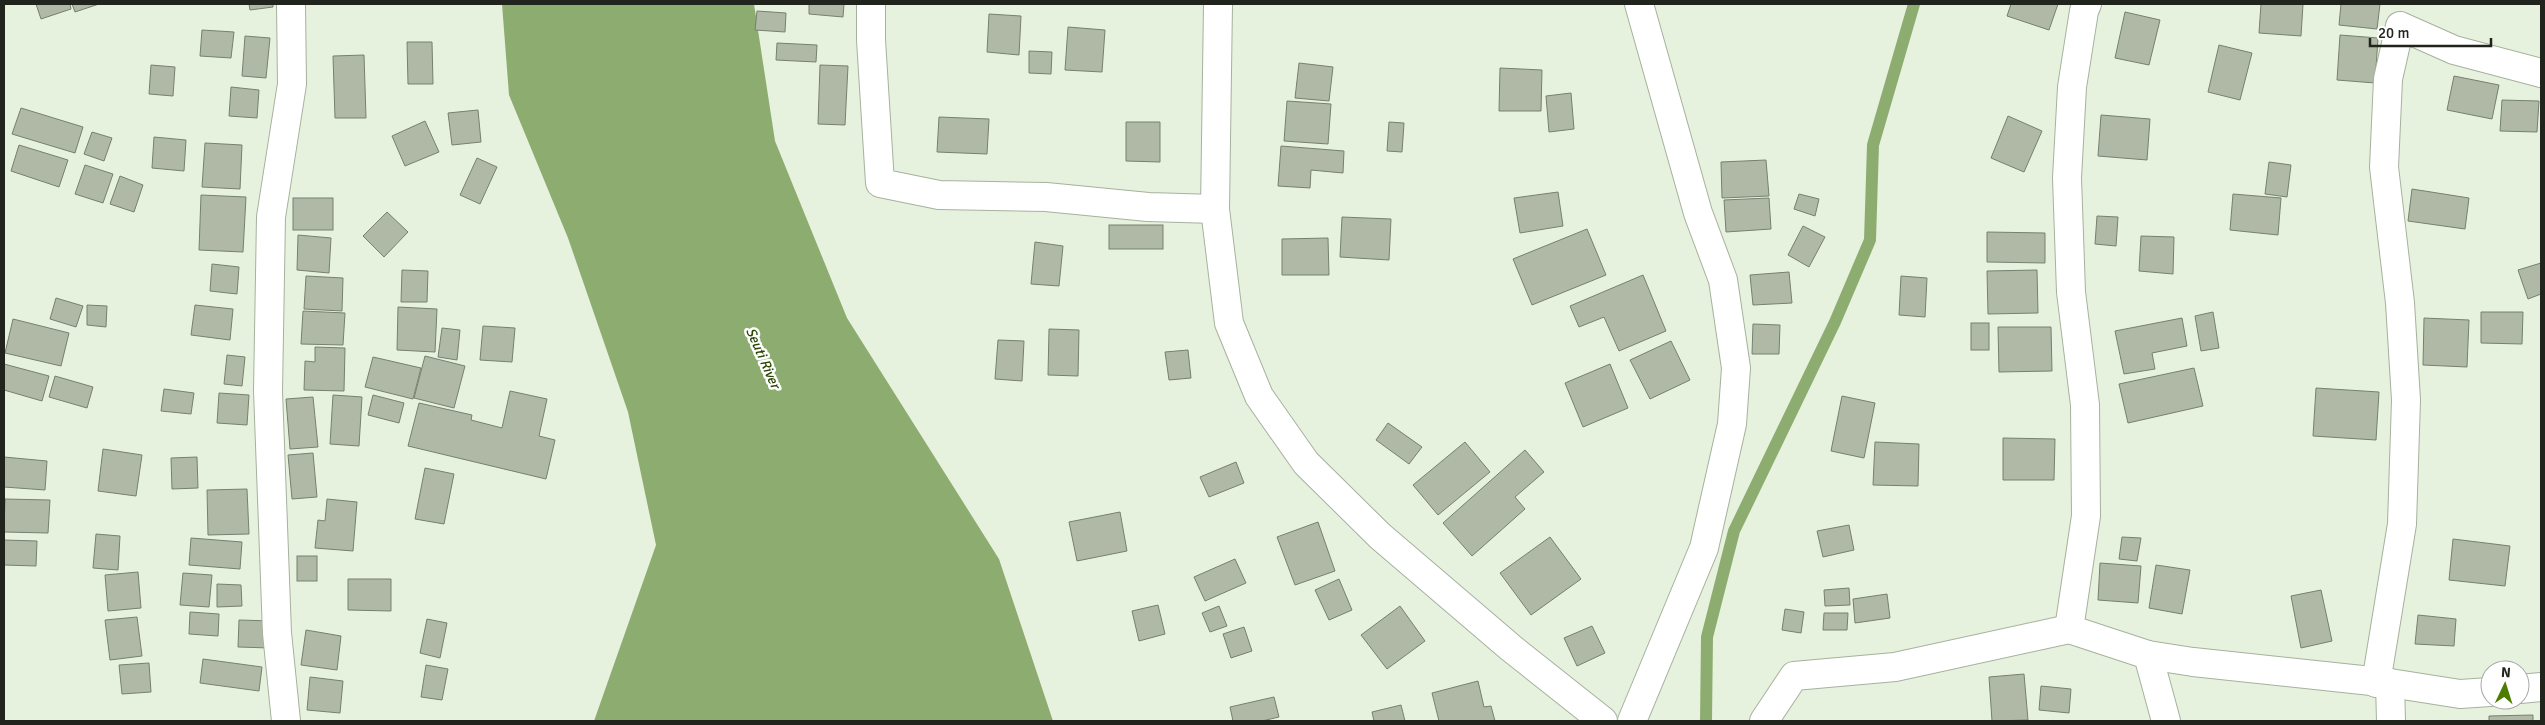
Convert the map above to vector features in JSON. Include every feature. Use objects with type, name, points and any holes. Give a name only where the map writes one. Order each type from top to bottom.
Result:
[{"type":"street","points":[[286,721],[277,632],[268,391],[271,217],[292,84],[291,4]]},
{"type":"street","points":[[871,4],[871,40],[880,183],[939,195],[1046,197],[1148,207],[1215,209]]},
{"type":"street","points":[[1218,4],[1215,209],[1229,323],[1259,396],[1306,463],[1380,536],[1512,648],[1603,721]]},
{"type":"street","points":[[1632,721],[1704,548],[1732,424],[1736,368],[1723,280],[1698,213],[1639,4]]},
{"type":"street","points":[[2069,630],[2086,516],[2085,405],[2071,292],[2067,178],[2072,87],[2084,12],[2087,4]]},
{"type":"street","points":[[2391,721],[2383,683],[2403,514],[2406,400],[2400,303],[2384,167],[2388,79],[2400,15],[2454,50],[2541,73]]},
{"type":"street","points":[[1764,721],[1794,676],[1895,667],[2069,630],[2148,655],[2193,662],[2383,683],[2460,694],[2480,693]]},
{"type":"street","points":[[2148,655],[2166,721]]},
{"type":"water","name":"Seuti River","points":[[502,4],[754,4],[775,141],[847,318],[999,559],[1053,721],[594,721],[656,545],[628,412],[568,238],[509,95]]},
{"type":"building","points":[[36,4],[70,4],[71,9],[41,19]]},
{"type":"building","points":[[72,4],[99,4],[75,12]]},
{"type":"building","points":[[249,4],[273,4],[273,7],[250,10]]},
{"type":"building","points":[[809,4],[844,4],[843,17],[809,14]]},
{"type":"building","points":[[2011,4],[2058,4],[2049,30],[2007,16]]},
{"type":"building","points":[[2261,4],[2303,4],[2301,36],[2259,33]]},
{"type":"building","points":[[2341,4],[2380,4],[2377,29],[2339,25]]},
{"type":"building","points":[[757,11],[786,13],[785,32],[755,30]]},
{"type":"building","points":[[2125,12],[2160,20],[2149,65],[2115,58]]},
{"type":"building","points":[[989,14],[1021,16],[1019,55],[987,52]]},
{"type":"building","points":[[1068,27],[1105,30],[1102,72],[1065,70]]},
{"type":"building","points":[[202,30],[234,32],[231,58],[200,56]]},
{"type":"building","points":[[2340,35],[2378,38],[2375,83],[2337,80]]},
{"type":"building","points":[[245,36],[270,38],[266,78],[242,76]]},
{"type":"building","points":[[407,42],[432,42],[433,84],[408,84]]},
{"type":"building","points":[[777,43],[817,45],[816,62],[776,60]]},
{"type":"building","points":[[2219,45],[2252,53],[2240,100],[2208,92]]},
{"type":"building","points":[[1029,51],[1052,52],[1051,74],[1029,73]]},
{"type":"building","points":[[364,55],[366,118],[335,118],[333,56]]},
{"type":"building","points":[[1299,63],[1333,67],[1329,101],[1295,98]]},
{"type":"building","points":[[151,65],[175,67],[173,96],[149,94]]},
{"type":"building","points":[[820,65],[848,66],[845,125],[818,124]]},
{"type":"building","points":[[1500,68],[1542,70],[1541,111],[1499,111]]},
{"type":"building","points":[[2454,76],[2499,85],[2492,119],[2447,110]]},
{"type":"building","points":[[231,87],[259,90],[257,118],[229,116]]},
{"type":"building","points":[[1571,93],[1574,129],[1549,132],[1546,96]]},
{"type":"building","points":[[2502,100],[2539,101],[2537,132],[2500,131]]},
{"type":"building","points":[[1287,101],[1331,104],[1328,144],[1284,141]]},
{"type":"building","points":[[21,108],[83,127],[75,153],[12,134]]},
{"type":"building","points":[[478,110],[481,142],[452,145],[448,113]]},
{"type":"building","points":[[2101,115],[2150,119],[2147,160],[2098,156]]},
{"type":"building","points":[[2008,116],[2042,131],[2024,172],[1991,158]]},
{"type":"building","points":[[939,117],[989,119],[987,154],[937,152]]},
{"type":"building","points":[[425,121],[439,152],[405,166],[392,136]]},
{"type":"building","points":[[1126,122],[1160,122],[1160,162],[1126,161]]},
{"type":"building","points":[[1389,122],[1404,123],[1402,152],[1387,151]]},
{"type":"building","points":[[92,132],[112,138],[104,161],[84,154]]},
{"type":"building","points":[[154,137],[186,140],[184,171],[152,168]]},
{"type":"building","points":[[205,143],[242,145],[240,189],[202,187]]},
{"type":"building","points":[[19,145],[68,160],[59,187],[11,171]]},
{"type":"building","points":[[1281,146],[1344,151],[1343,173],[1311,170],[1310,188],[1278,186]]},
{"type":"building","points":[[477,158],[497,167],[480,204],[460,195]]},
{"type":"building","points":[[1766,160],[1769,196],[1722,198],[1721,162]]},
{"type":"building","points":[[2269,162],[2291,165],[2287,197],[2265,194]]},
{"type":"building","points":[[85,165],[113,174],[103,203],[75,194]]},
{"type":"building","points":[[120,176],[143,185],[134,212],[110,204]]},
{"type":"building","points":[[2412,189],[2469,198],[2465,229],[2408,221]]},
{"type":"building","points":[[1558,192],[1563,226],[1520,233],[1514,198]]},
{"type":"building","points":[[1799,194],[1819,199],[1815,216],[1794,209]]},
{"type":"building","points":[[2233,194],[2281,198],[2278,235],[2230,230]]},
{"type":"building","points":[[201,195],[246,197],[243,252],[199,250]]},
{"type":"building","points":[[293,198],[333,198],[333,230],[293,230]]},
{"type":"building","points":[[1769,198],[1771,229],[1726,232],[1724,200]]},
{"type":"building","points":[[387,212],[408,232],[384,257],[363,236]]},
{"type":"building","points":[[2097,216],[2118,217],[2116,246],[2095,244]]},
{"type":"building","points":[[1342,217],[1391,219],[1389,260],[1340,257]]},
{"type":"building","points":[[1109,225],[1163,225],[1163,249],[1109,249]]},
{"type":"building","points":[[1803,226],[1825,237],[1809,267],[1788,255]]},
{"type":"building","points":[[1587,229],[1606,275],[1532,305],[1513,259]]},
{"type":"building","points":[[1987,232],[2045,233],[2045,263],[1987,262]]},
{"type":"building","points":[[298,235],[331,238],[329,273],[297,270]]},
{"type":"building","points":[[2141,236],[2174,237],[2173,274],[2139,271]]},
{"type":"building","points":[[1328,238],[1329,275],[1282,275],[1282,239]]},
{"type":"building","points":[[1035,242],[1063,246],[1059,286],[1031,284]]},
{"type":"building","points":[[2541,263],[2541,294],[2528,299],[2518,270]]},
{"type":"building","points":[[212,264],[239,267],[237,294],[210,291]]},
{"type":"building","points":[[402,270],[428,271],[427,302],[401,302]]},
{"type":"building","points":[[2037,270],[2038,313],[1988,314],[1987,271]]},
{"type":"building","points":[[1789,272],[1792,303],[1753,305],[1750,275]]},
{"type":"building","points":[[1643,275],[1666,331],[1619,351],[1604,317],[1579,327],[1570,306]]},
{"type":"building","points":[[306,276],[343,278],[342,311],[304,309]]},
{"type":"building","points":[[1901,276],[1927,278],[1925,317],[1899,315]]},
{"type":"building","points":[[56,298],[83,306],[76,327],[50,319]]},
{"type":"building","points":[[87,305],[107,306],[106,327],[87,325]]},
{"type":"building","points":[[195,305],[233,309],[230,340],[191,335]]},
{"type":"building","points":[[398,307],[437,309],[435,352],[397,350]]},
{"type":"building","points":[[303,311],[345,313],[343,345],[301,344]]},
{"type":"building","points":[[2213,312],[2219,348],[2201,351],[2195,316]]},
{"type":"building","points":[[2481,312],[2523,312],[2522,344],[2481,343]]},
{"type":"building","points":[[2182,318],[2187,346],[2152,353],[2155,369],[2124,374],[2115,331]]},
{"type":"building","points":[[2424,318],[2469,320],[2467,367],[2423,365]]},
{"type":"building","points":[[13,319],[69,333],[61,366],[5,353]]},
{"type":"building","points":[[1971,323],[1989,323],[1989,350],[1971,350]]},
{"type":"building","points":[[1753,324],[1780,325],[1779,354],[1752,354]]},
{"type":"building","points":[[483,326],[515,328],[512,362],[480,360]]},
{"type":"building","points":[[1998,327],[2051,327],[2052,371],[1999,372]]},
{"type":"building","points":[[442,328],[460,330],[457,360],[438,357]]},
{"type":"building","points":[[1049,329],[1079,330],[1078,376],[1048,375]]},
{"type":"building","points":[[998,340],[1024,341],[1022,381],[995,379]]},
{"type":"building","points":[[1671,341],[1690,380],[1650,399],[1630,360]]},
{"type":"building","points":[[315,347],[345,348],[344,391],[304,390],[305,361],[315,362]]},
{"type":"building","points":[[1188,350],[1191,378],[1169,380],[1165,352]]},
{"type":"building","points":[[227,355],[245,357],[242,386],[224,384]]},
{"type":"building","points":[[425,356],[465,366],[454,408],[414,398]]},
{"type":"building","points":[[373,357],[421,368],[413,399],[365,387]]},
{"type":"building","points":[[4,364],[49,376],[42,401],[4,390]]},
{"type":"building","points":[[1610,364],[1628,408],[1583,427],[1565,383]]},
{"type":"building","points":[[2194,368],[2203,406],[2128,423],[2119,384]]},
{"type":"building","points":[[55,376],[93,387],[87,408],[49,397]]},
{"type":"building","points":[[2316,388],[2379,392],[2376,440],[2313,436]]},
{"type":"building","points":[[164,389],[194,393],[191,414],[161,411]]},
{"type":"building","points":[[510,391],[547,399],[539,436],[555,440],[546,479],[408,446],[419,403],[472,415],[471,420],[502,428]]},
{"type":"building","points":[[219,393],[249,395],[247,425],[217,423]]},
{"type":"building","points":[[333,395],[362,397],[359,446],[330,444]]},
{"type":"building","points":[[373,395],[404,403],[399,423],[368,415]]},
{"type":"building","points":[[1842,396],[1875,403],[1864,458],[1831,451]]},
{"type":"building","points":[[313,397],[318,447],[290,449],[286,399]]},
{"type":"building","points":[[1388,423],[1422,447],[1409,464],[1376,440]]},
{"type":"building","points":[[2003,438],[2055,439],[2054,480],[2003,480]]},
{"type":"building","points":[[1465,442],[1490,472],[1438,515],[1413,485]]},
{"type":"building","points":[[1875,442],[1919,444],[1918,486],[1873,485]]},
{"type":"building","points":[[103,449],[142,455],[136,496],[98,491]]},
{"type":"building","points":[[1525,450],[1544,472],[1515,497],[1525,509],[1472,556],[1443,523]]},
{"type":"building","points":[[313,453],[317,497],[292,499],[288,455]]},
{"type":"building","points":[[4,457],[47,461],[45,490],[4,487]]},
{"type":"building","points":[[197,457],[198,488],[172,489],[171,458]]},
{"type":"building","points":[[1236,462],[1244,483],[1209,497],[1200,477]]},
{"type":"building","points":[[425,468],[454,474],[444,524],[415,519]]},
{"type":"building","points":[[247,489],[249,534],[208,535],[207,490]]},
{"type":"building","points":[[5,499],[50,500],[48,533],[4,532]]},
{"type":"building","points":[[327,499],[357,502],[353,551],[315,548],[318,520],[325,521]]},
{"type":"building","points":[[1120,512],[1127,551],[1077,561],[1069,522]]},
{"type":"building","points":[[1318,522],[1335,571],[1295,585],[1277,537]]},
{"type":"building","points":[[1849,525],[1854,550],[1823,557],[1817,531]]},
{"type":"building","points":[[96,534],[120,536],[118,570],[93,568]]},
{"type":"building","points":[[1550,537],[1581,579],[1531,615],[1500,573]]},
{"type":"building","points":[[2122,537],[2141,538],[2137,561],[2119,559]]},
{"type":"building","points":[[191,538],[242,542],[240,569],[189,565]]},
{"type":"building","points":[[2453,539],[2510,546],[2505,586],[2449,580]]},
{"type":"building","points":[[4,540],[37,541],[36,566],[4,565]]},
{"type":"building","points":[[297,556],[317,556],[317,581],[297,581]]},
{"type":"building","points":[[1235,559],[1246,583],[1205,601],[1194,577]]},
{"type":"building","points":[[2100,563],[2141,566],[2138,603],[2098,600]]},
{"type":"building","points":[[2156,565],[2190,570],[2182,614],[2149,608]]},
{"type":"building","points":[[138,572],[141,608],[108,611],[105,575]]},
{"type":"building","points":[[183,573],[212,575],[209,607],[180,605]]},
{"type":"building","points":[[348,579],[391,579],[391,611],[348,610]]},
{"type":"building","points":[[1339,579],[1352,610],[1329,620],[1315,590]]},
{"type":"building","points":[[217,584],[241,585],[242,606],[217,607]]},
{"type":"building","points":[[1849,588],[1850,605],[1825,606],[1824,590]]},
{"type":"building","points":[[2321,590],[2332,641],[2301,648],[2291,596]]},
{"type":"building","points":[[1887,594],[1890,618],[1855,623],[1853,599]]},
{"type":"building","points":[[1158,605],[1165,634],[1139,641],[1132,611]]},
{"type":"building","points":[[1219,606],[1227,626],[1210,632],[1202,613]]},
{"type":"building","points":[[1400,606],[1425,641],[1387,669],[1361,635]]},
{"type":"building","points":[[1785,609],[1804,612],[1801,633],[1782,630]]},
{"type":"building","points":[[190,612],[219,614],[218,636],[189,634]]},
{"type":"building","points":[[1824,613],[1848,613],[1847,630],[1823,630]]},
{"type":"building","points":[[2418,615],[2456,619],[2454,646],[2415,644]]},
{"type":"building","points":[[137,617],[142,656],[110,660],[105,620]]},
{"type":"building","points":[[427,619],[447,623],[440,658],[420,653]]},
{"type":"building","points":[[239,620],[272,621],[270,648],[238,647]]},
{"type":"building","points":[[1592,626],[1605,653],[1577,666],[1564,638]]},
{"type":"building","points":[[1244,627],[1252,651],[1231,658],[1223,634]]},
{"type":"building","points":[[306,630],[341,636],[337,670],[301,665]]},
{"type":"building","points":[[203,659],[262,667],[259,691],[200,683]]},
{"type":"building","points":[[149,663],[151,692],[122,694],[119,665]]},
{"type":"building","points":[[426,665],[448,669],[442,700],[421,697]]},
{"type":"building","points":[[2024,674],[2028,720],[1992,721],[1989,677]]},
{"type":"building","points":[[310,677],[343,681],[340,713],[307,710]]},
{"type":"building","points":[[1478,681],[1484,707],[1491,706],[1495,721],[1439,721],[1432,693]]},
{"type":"building","points":[[2041,686],[2071,689],[2069,713],[2039,710]]},
{"type":"building","points":[[1274,697],[1279,717],[1262,721],[1233,721],[1230,707]]},
{"type":"building","points":[[1401,705],[1405,721],[1374,721],[1372,712]]},
{"type":"building","points":[[2533,715],[2533,721],[2489,721],[2489,716]]},
{"type":"waterway","points":[[1706,721],[1707,637],[1734,531],[1835,322],[1870,240],[1873,145],[1914,4]]}]
